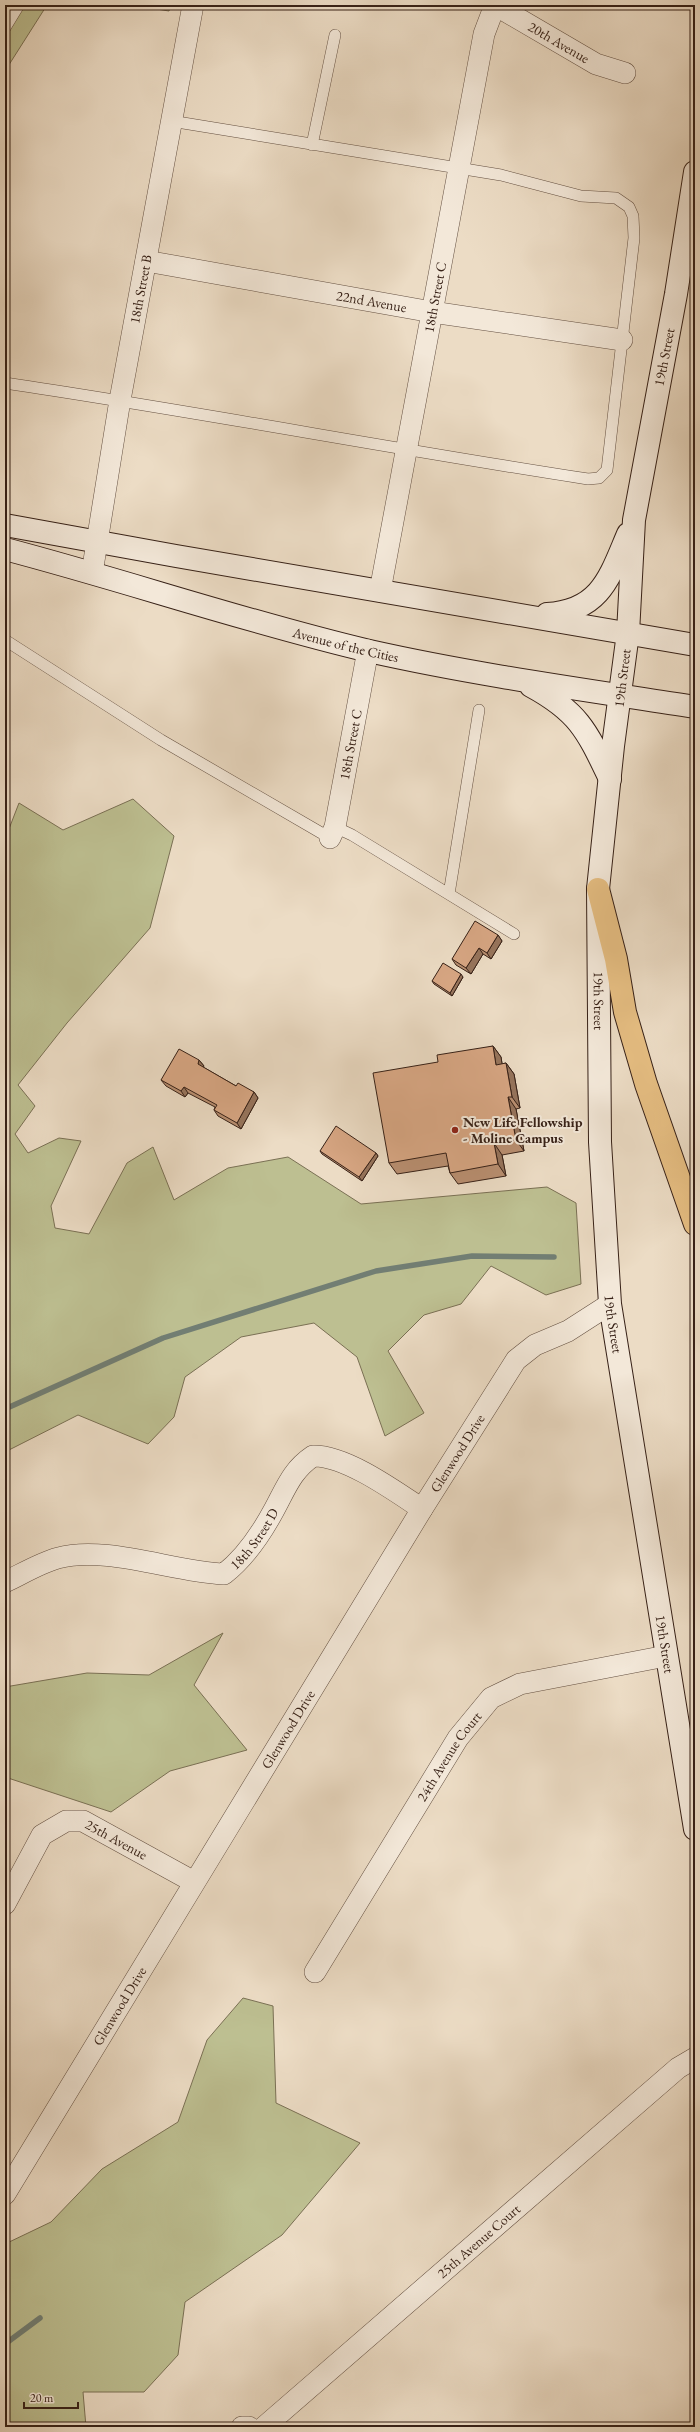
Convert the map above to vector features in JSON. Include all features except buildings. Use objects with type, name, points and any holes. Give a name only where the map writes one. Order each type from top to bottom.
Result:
[{"type":"highway","points":[[598,889],[616,959],[625,1012],[646,1084],[695,1224]]},
{"type":"main road","name":"19th Street","points":[[695,172],[676,294],[634,520],[628,633],[598,889],[600,1142],[610,1304],[695,1829]]},
{"type":"main road","points":[[522,616],[566,613],[599,592],[608,580],[634,520]]},
{"type":"main road","points":[[5,524],[97,542],[695,645]]},
{"type":"main road","name":"Avenue of the Cities","points":[[7,554],[92,573],[281,628],[368,650],[517,679],[695,707]]},
{"type":"main road","points":[[517,679],[552,698],[573,715],[589,735],[610,780]]},
{"type":"street","name":"18th Street B","points":[[92,573],[120,400],[192,5]]},
{"type":"street","name":"20th Avenue","points":[[495,5],[596,64],[625,73]]},
{"type":"street","name":"18th Street C","points":[[380,591],[484,34],[495,5]]},
{"type":"street","name":"22nd Avenue","points":[[146,260],[432,312],[622,340]]},
{"type":"street","points":[[7,554],[26,528]]},
{"type":"street","name":"18th Street C","points":[[333,833],[368,650]]},
{"type":"street","name":"Glenwood Drive","points":[[5,2194],[422,1509],[516,1360],[535,1345],[568,1330],[610,1304]]},
{"type":"street","name":"18th Street D","points":[[5,1582],[58,1558],[73,1556],[118,1558],[224,1574],[238,1564],[254,1544],[275,1509],[286,1484],[300,1465],[313,1456],[337,1460],[384,1484],[422,1509]]},
{"type":"street","name":"24th Avenue Court","points":[[315,1972],[458,1738],[491,1698],[520,1684],[666,1656]]},
{"type":"street","name":"25th Avenue","points":[[5,1904],[42,1835],[66,1821],[83,1821],[194,1882]]},
{"type":"street","name":"25th Avenue Court","points":[[264,2427],[678,2068],[695,2058]]},
{"type":"street","points":[[242,2427],[249,2427]]},
{"type":"lane","points":[[5,28],[19,5]]},
{"type":"lane","points":[[312,145],[335,35]]},
{"type":"lane","points":[[5,383],[120,400],[407,451],[588,479],[599,478],[606,470],[634,238],[633,216],[625,202],[616,198],[580,196],[501,175],[458,170],[171,121]]},
{"type":"lane","points":[[5,640],[161,740],[449,894],[514,934]]},
{"type":"lane","points":[[449,894],[479,710]]},
{"type":"green space","points":[[5,5],[47,5],[5,71]]},
{"type":"green space","points":[[131,5],[171,5],[169,11]]},
{"type":"green space","points":[[133,799],[174,836],[150,928],[67,1023],[18,1085],[35,1106],[15,1134],[28,1153],[59,1138],[81,1141],[51,1206],[55,1228],[89,1234],[127,1163],[153,1147],[174,1200],[228,1168],[288,1157],[361,1204],[547,1187],[576,1203],[581,1284],[546,1295],[491,1266],[461,1304],[424,1315],[388,1351],[424,1413],[385,1436],[357,1357],[314,1323],[241,1337],[185,1377],[174,1417],[148,1444],[78,1415],[5,1452],[5,849],[7,834],[19,803],[63,830]]},
{"type":"green space","points":[[223,1633],[194,1685],[247,1750],[170,1771],[111,1812],[5,1777],[5,1687],[87,1673],[149,1675]]},
{"type":"green space","points":[[243,1998],[273,2006],[276,2103],[360,2143],[282,2235],[185,2302],[178,2355],[144,2392],[83,2392],[86,2427],[5,2427],[5,2244],[51,2222],[102,2169],[178,2122],[207,2040]]},
{"type":"waterway","points":[[5,1409],[163,1338],[376,1271],[472,1256],[554,1257]]},
{"type":"waterway","points":[[5,2344],[40,2318]]},
{"type":"place","name":"New Life Fellowship - Moline Campus","points":[[455,1130]]}]
